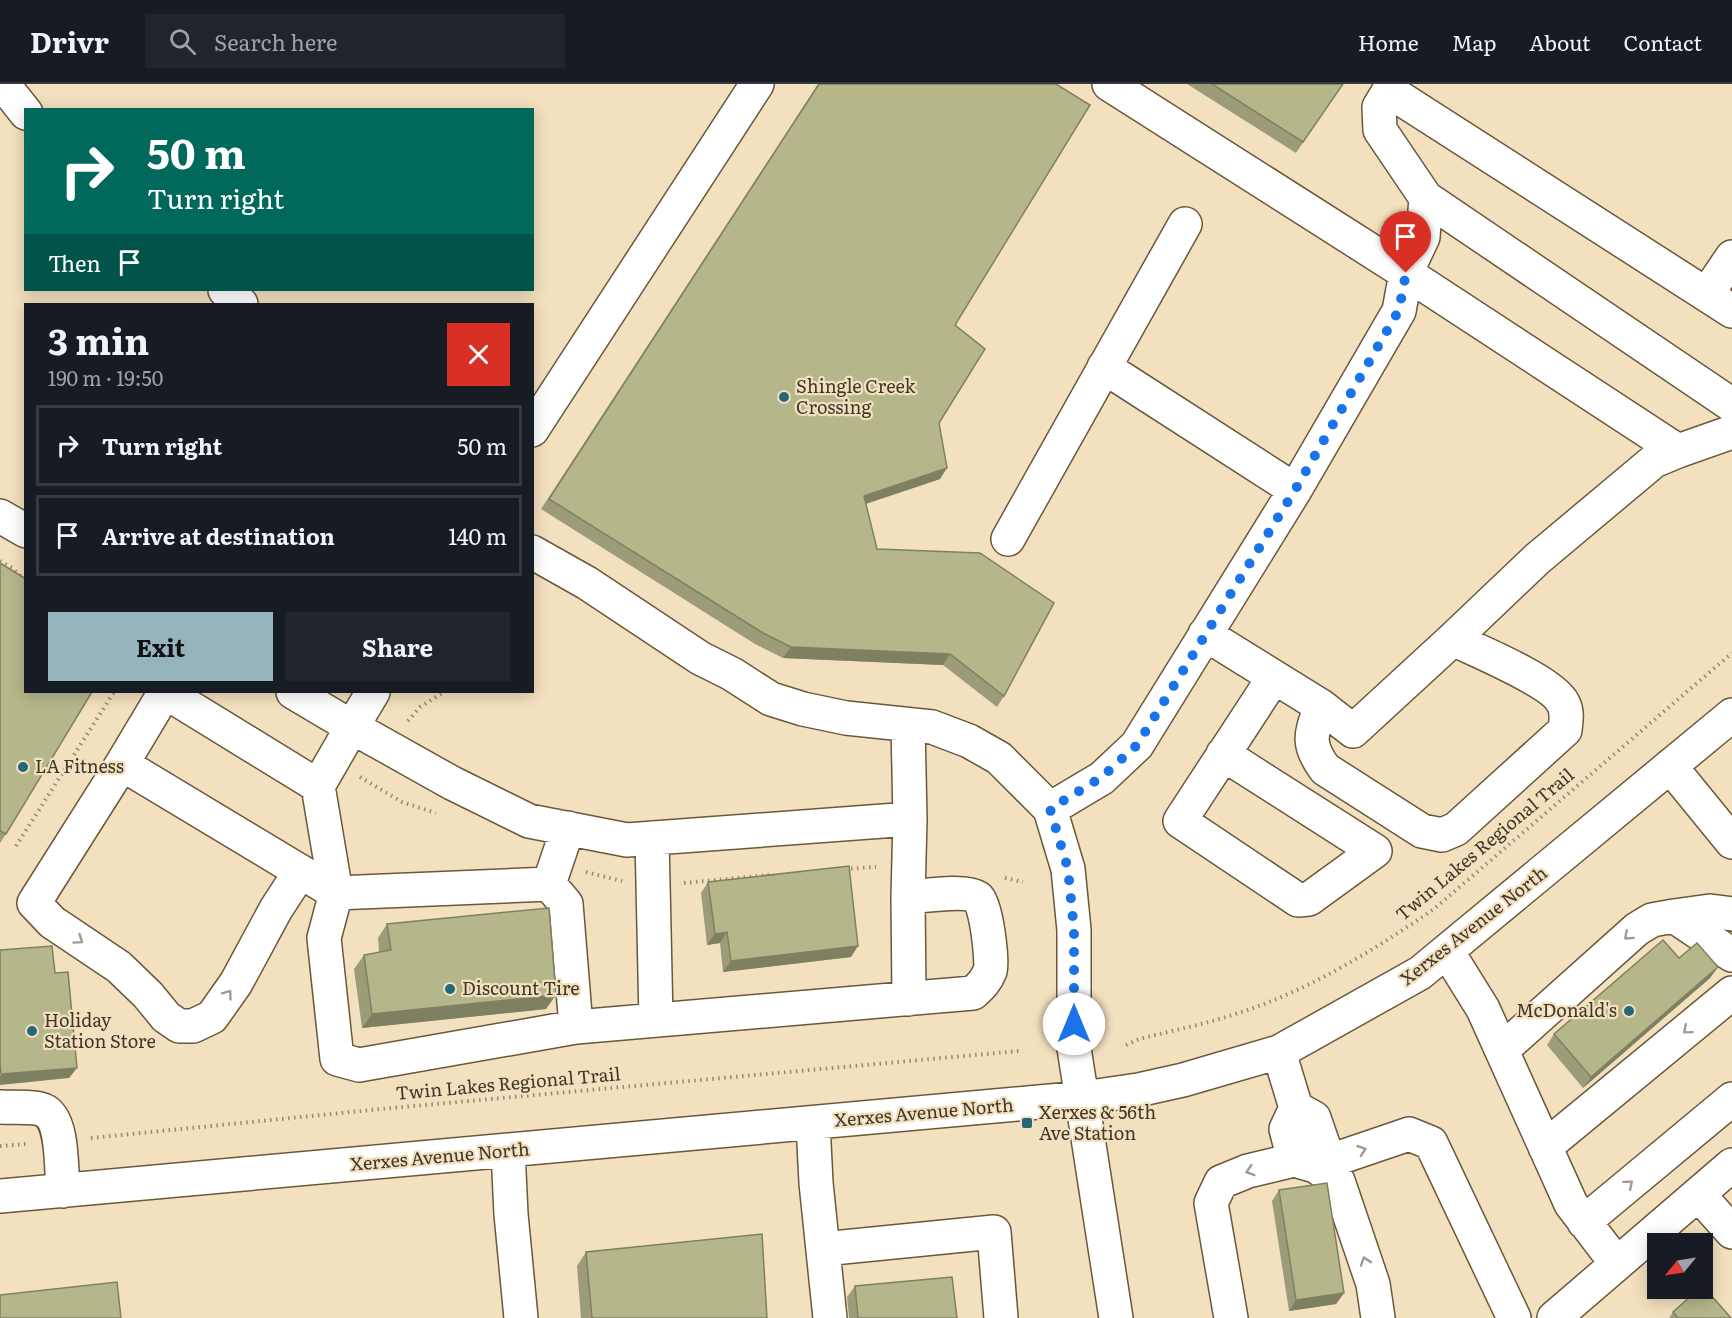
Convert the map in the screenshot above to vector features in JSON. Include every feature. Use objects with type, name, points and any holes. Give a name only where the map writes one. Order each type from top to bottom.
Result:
[{"type":"street","points":[[3,84],[24,110]]},
{"type":"street","points":[[534,427],[757,84]]},
{"type":"street","points":[[1109,84],[1406,273],[1678,451]]},
{"type":"street","points":[[1732,256],[1719,303],[1391,88],[1379,107],[1380,130],[1426,198],[1732,405]]},
{"type":"street","points":[[1050,809],[1102,777],[1137,745],[1295,490],[1399,310],[1406,273],[1424,237],[1426,198]]},
{"type":"street","points":[[1008,539],[1185,224]]},
{"type":"street","points":[[226,291],[241,303]]},
{"type":"street","points":[[1104,368],[1295,490]]},
{"type":"street","points":[[1205,634],[1321,706],[1353,731],[1537,559],[1654,461],[1732,432]]},
{"type":"street","points":[[0,516],[24,530]]},
{"type":"street","points":[[534,553],[700,658],[732,674],[771,699],[824,713],[932,728],[969,741],[999,758],[1050,809],[1068,869],[1074,930],[1074,1048],[1116,1318]]},
{"type":"street","points":[[1321,706],[1311,734],[1315,756],[1325,769],[1422,831],[1442,835],[1456,829],[1565,730],[1567,714],[1563,701],[1539,681],[1453,639]]},
{"type":"street","points":[[1223,754],[1375,851],[1309,899],[1298,900],[1180,821],[1223,754],[1274,677]]},
{"type":"street","points":[[164,693],[34,903],[52,922],[119,967],[148,995],[166,1017],[180,1026],[193,1026],[212,1017],[236,983],[276,909],[300,872]]},
{"type":"street","points":[[167,693],[318,786]]},
{"type":"street","points":[[295,693],[452,783],[529,820],[568,828],[627,840],[910,819]]},
{"type":"street","points":[[373,693],[318,786],[336,893],[324,938],[337,1059],[359,1065],[576,1027],[973,993],[985,982],[991,968],[985,908],[978,898],[966,894],[908,897]]},
{"type":"street","name":"Xerxes Avenue North","points":[[0,1196],[1083,1098],[1138,1090],[1183,1080],[1279,1052],[1420,973],[1732,715]]},
{"type":"street","points":[[908,725],[909,999]]},
{"type":"street","points":[[122,764],[336,893],[549,884]]},
{"type":"street","points":[[1670,766],[1732,842]]},
{"type":"street","points":[[549,884],[568,828]]},
{"type":"street","points":[[652,838],[656,1020]]},
{"type":"street","points":[[549,884],[566,904],[576,1027]]},
{"type":"street","points":[[1502,1050],[1637,929],[1652,920],[1710,911],[1732,914]]},
{"type":"street","points":[[1674,916],[1732,955]]},
{"type":"street","points":[[1447,951],[1483,1009],[1571,1204],[1617,1264]]},
{"type":"street","points":[[1545,1147],[1732,993]]},
{"type":"street","points":[[1279,1052],[1296,1108],[1286,1129],[1304,1163],[1338,1181],[1373,1284],[1378,1318]]},
{"type":"street","points":[[1584,1221],[1732,1099]]},
{"type":"street","points":[[0,1107],[44,1110],[55,1120],[63,1191]]},
{"type":"street","points":[[813,1123],[830,1318]]},
{"type":"street","points":[[1231,1318],[1211,1203],[1221,1182],[1248,1171],[1304,1163],[1409,1134],[1431,1143],[1514,1318]]},
{"type":"street","points":[[508,1151],[520,1318]]},
{"type":"street","points":[[1573,1312],[1617,1264],[1732,1165]]},
{"type":"street","points":[[1698,1194],[1732,1232]]},
{"type":"street","points":[[823,1249],[994,1232],[1001,1318]]},
{"type":"path","points":[[0,561],[12,568],[24,580]]},
{"type":"path","name":"Twin Lakes Regional Trail","points":[[1126,1045],[1139,1039],[1234,1015],[1327,976],[1394,937],[1434,909],[1732,653]]},
{"type":"path","points":[[16,846],[113,693]]},
{"type":"path","name":"Twin Lakes Regional Trail","points":[[0,1146],[1019,1050]]},
{"type":"building","name":"Shingle Creek Crossing","points":[[819,84],[1056,84],[1090,105],[955,325],[985,349],[939,423],[947,468],[864,496],[877,549],[980,553],[1054,603],[1004,696],[950,654],[791,647],[763,633],[549,499]]},
{"type":"building","points":[[1212,84],[1343,84],[1303,142]]},
{"type":"building","name":"LA Fitness","points":[[0,563],[24,578],[24,693],[91,693],[6,834],[0,831]]},
{"type":"building","points":[[849,866],[858,946],[731,961],[727,932],[715,934],[708,882]]},
{"type":"building","name":"Discount Tire","points":[[549,908],[556,995],[372,1014],[364,955],[391,950],[387,924]]},
{"type":"building","name":"McDonald's","points":[[1663,940],[1679,958],[1697,943],[1718,967],[1591,1077],[1554,1034]]},
{"type":"building","name":"Holiday Station Store","points":[[52,946],[55,973],[68,972],[77,1068],[1,1074],[0,950]]},
{"type":"building","points":[[1327,1183],[1344,1293],[1296,1300],[1279,1190]]},
{"type":"building","points":[[762,1234],[767,1318],[592,1318],[586,1252]]},
{"type":"building","points":[[952,1277],[957,1318],[858,1318],[855,1286]]},
{"type":"building","points":[[117,1282],[121,1318],[0,1318],[0,1295]]},
{"type":"building","points":[[1713,1297],[1731,1318],[1678,1318],[1673,1312],[1688,1299]]},
{"type":"place","name":"Shingle Creek Crossing","points":[[784,397]]},
{"type":"place","name":"LA Fitness","points":[[23,767]]},
{"type":"place","name":"Discount Tire","points":[[450,989]]},
{"type":"place","name":"McDonald's","points":[[1629,1011]]},
{"type":"place","name":"Holiday Station Store","points":[[32,1031]]},
{"type":"place","name":"Xerxes & 56th Ave Station","points":[[1027,1123]]},
{"type":"route","points":[[1074,1024],[1074,930],[1068,869],[1050,809],[1102,777],[1137,745],[1295,490],[1399,310],[1406,273]]}]
